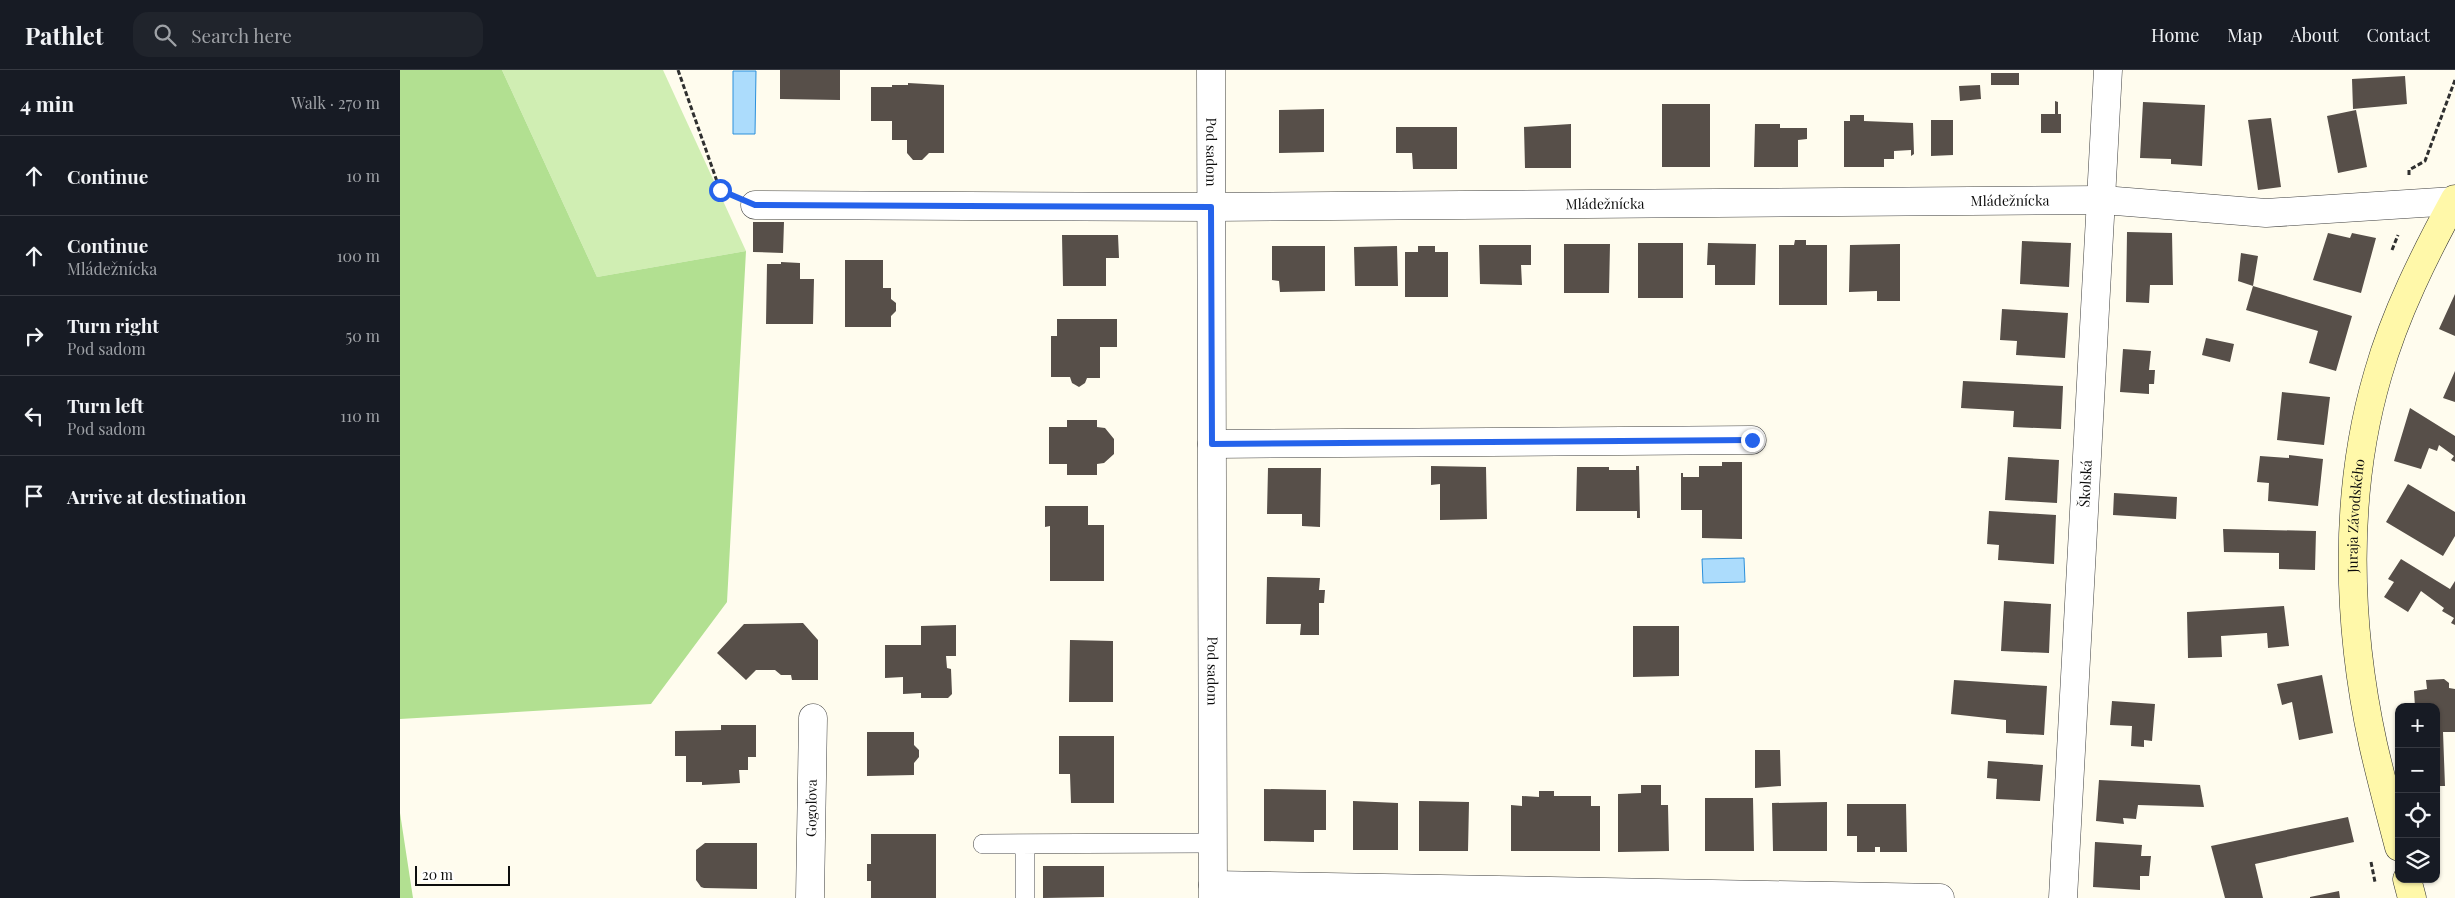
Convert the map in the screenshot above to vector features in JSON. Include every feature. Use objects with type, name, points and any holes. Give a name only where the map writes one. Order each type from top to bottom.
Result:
[{"type":"street","name":"Pod sadom","points":[[1211,70],[1213,892]]},
{"type":"street","name":"Školská","points":[[2063,898],[2103,200],[2108,70]]},
{"type":"street","name":"Mládežnícka","points":[[755,205],[1211,207],[2103,200],[2266,213],[2454,200]]},
{"type":"street","name":"Juraja Závodského","points":[[2397,838],[2373,743],[2362,677],[2355,613],[2352,550],[2356,489],[2364,432],[2378,374],[2399,316],[2425,257],[2454,200]]},
{"type":"street","points":[[1212,444],[1752,440]]},
{"type":"street","name":"Gogoľova","points":[[810,898],[813,718]]},
{"type":"street","points":[[2408,883],[2412,898]]},
{"type":"street","points":[[1213,892],[1940,898]]},
{"type":"lane","points":[[983,844],[1212,843]]},
{"type":"lane","points":[[1025,844],[1025,898]]},
{"type":"path","points":[[678,70],[720,190],[755,205]]},
{"type":"green space","points":[[400,70],[502,70],[597,277],[746,251],[727,602],[651,704],[400,719]]},
{"type":"green space","points":[[502,70],[663,70],[746,251],[597,277]]},
{"type":"green space","points":[[400,813],[413,898],[400,898]]},
{"type":"water","points":[[733,71],[756,71],[755,134],[733,134]]},
{"type":"water","points":[[1744,558],[1745,582],[1703,583],[1702,559]]},
{"type":"building","points":[[780,70],[840,70],[840,100],[780,99]]},
{"type":"building","points":[[1991,73],[2019,73],[2019,85],[1991,85]]},
{"type":"building","points":[[2405,76],[2407,104],[2353,109],[2352,79]]},
{"type":"building","points":[[908,83],[944,85],[944,153],[929,153],[922,160],[913,160],[907,153],[907,140],[892,140],[892,121],[871,121],[871,87],[892,87],[892,85],[908,85]]},
{"type":"building","points":[[1980,85],[1981,99],[1960,101],[1959,86]]},
{"type":"building","points":[[2055,101],[2058,102],[2058,114],[2061,114],[2061,133],[2041,133],[2041,114],[2055,114]]},
{"type":"building","points":[[2143,102],[2205,105],[2202,166],[2171,164],[2171,159],[2140,158]]},
{"type":"building","points":[[1662,104],[1710,104],[1710,167],[1662,167]]},
{"type":"building","points":[[1324,109],[1324,152],[1279,153],[1279,110]]},
{"type":"building","points":[[2356,110],[2367,167],[2338,173],[2327,116]]},
{"type":"building","points":[[1850,115],[1864,115],[1864,121],[1913,123],[1914,154],[1911,156],[1911,150],[1894,151],[1894,159],[1884,159],[1884,167],[1844,167],[1844,121],[1850,121]]},
{"type":"building","points":[[2271,118],[2281,187],[2258,190],[2248,120]]},
{"type":"building","points":[[1931,120],[1953,120],[1953,155],[1931,156]]},
{"type":"building","points":[[1571,124],[1571,168],[1525,168],[1524,127]]},
{"type":"building","points":[[1755,124],[1780,124],[1780,128],[1807,128],[1807,139],[1798,140],[1798,167],[1754,167]]},
{"type":"building","points":[[1396,127],[1457,127],[1457,169],[1413,169],[1412,153],[1396,153]]},
{"type":"building","points":[[753,222],[784,222],[783,253],[753,252]]},
{"type":"building","points":[[2127,232],[2172,233],[2173,285],[2150,285],[2149,303],[2126,302]]},
{"type":"building","points":[[2328,233],[2350,238],[2352,233],[2376,238],[2361,293],[2313,280]]},
{"type":"building","points":[[1062,235],[1118,235],[1119,258],[1106,258],[1106,286],[1063,286]]},
{"type":"building","points":[[1795,240],[1806,240],[1806,245],[1827,245],[1827,305],[1779,305],[1779,245],[1794,245]]},
{"type":"building","points":[[2022,241],[2071,243],[2069,287],[2020,284]]},
{"type":"building","points":[[1638,243],[1683,243],[1683,298],[1638,298]]},
{"type":"building","points":[[1708,243],[1756,244],[1755,285],[1715,285],[1715,265],[1707,265]]},
{"type":"building","points":[[1564,244],[1610,244],[1609,293],[1564,293]]},
{"type":"building","points":[[1900,244],[1900,301],[1877,301],[1877,291],[1849,292],[1850,245]]},
{"type":"building","points":[[1479,245],[1531,245],[1531,265],[1521,265],[1522,285],[1480,284]]},
{"type":"building","points":[[1272,246],[1325,246],[1325,291],[1280,292],[1279,281],[1272,280]]},
{"type":"building","points":[[1397,246],[1398,286],[1355,286],[1354,247]]},
{"type":"building","points":[[1418,246],[1435,246],[1435,252],[1448,252],[1448,297],[1405,297],[1405,252],[1418,252]]},
{"type":"building","points":[[2241,253],[2258,256],[2253,286],[2238,281]]},
{"type":"building","points":[[845,260],[883,260],[883,288],[891,288],[891,299],[896,303],[896,311],[891,316],[891,327],[845,327]]},
{"type":"building","points":[[781,262],[800,263],[800,279],[814,279],[813,324],[766,324],[767,264],[781,264]]},
{"type":"building","points":[[2253,286],[2352,316],[2336,371],[2309,363],[2318,331],[2246,310]]},
{"type":"building","points":[[2455,294],[2455,336],[2439,329]]},
{"type":"building","points":[[2002,309],[2068,313],[2065,358],[2016,355],[2017,341],[2000,340]]},
{"type":"building","points":[[1057,319],[1117,319],[1117,347],[1100,347],[1100,378],[1087,378],[1085,383],[1079,387],[1072,383],[1070,377],[1051,377],[1051,336],[1057,336]]},
{"type":"building","points":[[2206,338],[2234,344],[2230,362],[2202,355]]},
{"type":"building","points":[[2123,349],[2151,351],[2149,370],[2155,370],[2154,384],[2149,384],[2149,394],[2120,392]]},
{"type":"building","points":[[2455,371],[2455,402],[2443,398]]},
{"type":"building","points":[[1963,381],[2063,386],[2061,429],[2013,427],[2014,411],[1961,408]]},
{"type":"building","points":[[2282,392],[2330,397],[2324,445],[2277,440]]},
{"type":"building","points":[[2410,408],[2455,436],[2455,462],[2451,460],[2454,456],[2439,445],[2437,451],[2429,448],[2421,469],[2394,461]]},
{"type":"building","points":[[1067,420],[1097,420],[1097,427],[1105,428],[1114,439],[1114,454],[1104,463],[1097,464],[1097,475],[1067,475],[1067,464],[1049,464],[1049,427],[1067,427]]},
{"type":"building","points":[[2289,455],[2323,459],[2318,506],[2268,501],[2269,483],[2257,482],[2260,456],[2289,458]]},
{"type":"building","points":[[2008,457],[2059,460],[2057,503],[2005,500]]},
{"type":"building","points":[[1722,462],[1742,462],[1742,539],[1702,538],[1702,510],[1681,510],[1681,473],[1683,473],[1683,477],[1699,477],[1699,466],[1722,466]]},
{"type":"building","points":[[1431,466],[1486,467],[1487,519],[1440,520],[1440,484],[1431,485]]},
{"type":"building","points":[[1636,466],[1639,466],[1640,518],[1637,518],[1637,511],[1576,511],[1577,467],[1609,467],[1609,470],[1636,470]]},
{"type":"building","points":[[1268,468],[1321,468],[1320,527],[1302,526],[1302,514],[1267,514]]},
{"type":"building","points":[[2408,484],[2455,512],[2455,536],[2443,556],[2386,522]]},
{"type":"building","points":[[2114,493],[2177,497],[2176,519],[2113,515]]},
{"type":"building","points":[[1045,506],[1088,506],[1088,525],[1104,525],[1104,581],[1050,581],[1050,526],[1045,527]]},
{"type":"building","points":[[1989,511],[2056,515],[2054,564],[1998,560],[1999,545],[1987,544]]},
{"type":"building","points":[[2223,529],[2316,531],[2315,570],[2279,569],[2279,553],[2224,552]]},
{"type":"building","points":[[2401,559],[2450,589],[2455,581],[2455,625],[2451,623],[2454,618],[2442,611],[2444,608],[2421,591],[2408,612],[2384,597],[2394,582],[2388,579]]},
{"type":"building","points":[[1267,577],[1320,578],[1319,590],[1325,590],[1324,603],[1319,603],[1319,635],[1300,635],[1301,624],[1266,624]]},
{"type":"building","points":[[2004,601],[2051,604],[2049,653],[2001,651]]},
{"type":"building","points":[[2284,606],[2289,646],[2268,648],[2267,633],[2221,636],[2222,657],[2188,658],[2187,612]]},
{"type":"building","points":[[803,623],[818,640],[818,680],[792,680],[791,675],[781,675],[775,670],[756,670],[746,680],[717,653],[744,624]]},
{"type":"building","points":[[956,625],[956,656],[946,656],[947,668],[951,669],[952,694],[948,698],[921,698],[921,693],[903,694],[903,677],[885,678],[885,645],[921,645],[921,626]]},
{"type":"building","points":[[1633,626],[1679,626],[1679,676],[1633,677]]},
{"type":"building","points":[[1070,640],[1113,641],[1113,702],[1069,702]]},
{"type":"building","points":[[2322,675],[2333,733],[2299,740],[2292,702],[2282,705],[2277,684]]},
{"type":"building","points":[[2444,679],[2449,683],[2449,688],[2455,689],[2455,732],[2443,732],[2445,786],[2440,786],[2440,703],[2415,703],[2414,691],[2427,689],[2426,680]]},
{"type":"building","points":[[1954,680],[2047,686],[2044,735],[2006,733],[2006,720],[1951,714]]},
{"type":"building","points":[[2112,701],[2155,704],[2152,741],[2144,740],[2144,747],[2131,746],[2132,726],[2110,725]]},
{"type":"building","points":[[721,725],[756,725],[756,757],[748,757],[748,770],[739,770],[740,783],[702,785],[702,782],[686,782],[686,756],[675,756],[675,731],[721,730]]},
{"type":"building","points":[[867,732],[914,732],[914,745],[919,750],[919,757],[914,763],[914,775],[867,776]]},
{"type":"building","points":[[1059,736],[1114,736],[1114,803],[1071,803],[1070,774],[1059,774]]},
{"type":"building","points":[[1755,750],[1780,750],[1781,786],[1755,788]]},
{"type":"building","points":[[1988,761],[2043,765],[2040,801],[1996,799],[1997,779],[1987,778]]},
{"type":"building","points":[[2099,780],[2200,785],[2204,807],[2138,805],[2136,819],[2123,818],[2124,824],[2096,821]]},
{"type":"building","points":[[1641,785],[1661,785],[1661,805],[1668,805],[1669,851],[1618,852],[1618,794],[1641,793]]},
{"type":"building","points":[[1264,789],[1326,790],[1326,830],[1314,830],[1314,842],[1264,841]]},
{"type":"building","points":[[1539,791],[1554,791],[1554,796],[1591,796],[1591,806],[1600,806],[1600,851],[1511,851],[1511,805],[1522,806],[1522,796],[1539,797]]},
{"type":"building","points":[[1705,798],[1753,798],[1754,851],[1705,851]]},
{"type":"building","points":[[1353,801],[1398,803],[1398,850],[1353,850]]},
{"type":"building","points":[[1419,801],[1469,802],[1468,851],[1419,851]]},
{"type":"building","points":[[1827,802],[1827,851],[1773,851],[1772,803]]},
{"type":"building","points":[[1847,804],[1906,804],[1907,852],[1880,852],[1880,847],[1875,847],[1875,852],[1857,852],[1857,836],[1847,836]]},
{"type":"building","points":[[2348,817],[2354,842],[2255,864],[2263,898],[2225,898],[2211,846]]},
{"type":"building","points":[[871,834],[936,834],[936,898],[871,898],[871,881],[867,881],[867,864],[871,864]]},
{"type":"building","points":[[2095,842],[2142,845],[2141,856],[2151,856],[2149,876],[2140,876],[2140,890],[2093,887]]},
{"type":"building","points":[[705,843],[757,843],[757,889],[701,887],[696,880],[696,850]]},
{"type":"building","points":[[1043,866],[1104,866],[1104,897],[1043,898]]},
{"type":"building","points":[[2339,891],[2340,898],[2310,898],[2310,897]]},
{"type":"route","points":[[720,190],[755,205],[1211,207],[1212,444],[1752,440]]}]
